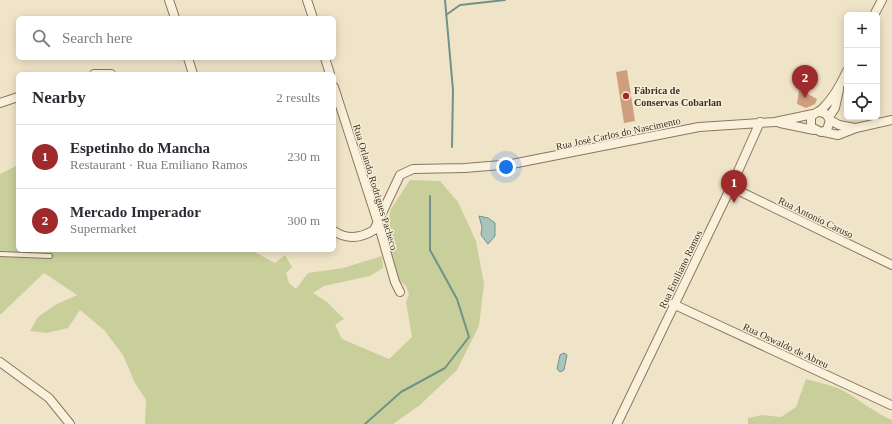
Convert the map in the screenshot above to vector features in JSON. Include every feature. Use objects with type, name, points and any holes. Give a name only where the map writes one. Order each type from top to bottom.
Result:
[{"type":"street","points":[[169,0],[174,16]]},
{"type":"street","points":[[307,0],[312,16]]},
{"type":"street","points":[[876,12],[882,0]]},
{"type":"street","points":[[189,60],[192,72]]},
{"type":"street","points":[[326,60],[329,72]]},
{"type":"street","points":[[844,77],[839,87],[816,113],[810,124],[814,130],[838,135],[856,128],[892,120]]},
{"type":"street","points":[[824,132],[829,127],[830,118],[836,108],[839,87]]},
{"type":"street","points":[[0,103],[16,98]]},
{"type":"street","name":"Rua Orlando Rodrigues Pacheco","points":[[336,101],[378,223],[395,282],[400,292]]},
{"type":"street","points":[[816,113],[830,118],[839,125],[856,128]]},
{"type":"street","name":"Rua José Carlos do Nascimento","points":[[775,122],[816,113]]},
{"type":"street","name":"Rua Emiliano Ramos","points":[[618,424],[731,187],[760,122]]},
{"type":"street","name":"Rua José Carlos do Nascimento","points":[[378,223],[400,175],[408,170],[422,168],[465,168],[545,159],[699,127],[775,122],[814,130]]},
{"type":"street","name":"Rua Antonio Caruso","points":[[731,187],[892,265]]},
{"type":"street","points":[[336,232],[343,236],[358,236],[374,230],[378,223]]},
{"type":"street","name":"Rua Oswaldo de Abreu","points":[[674,304],[891,405]]},
{"type":"street","points":[[0,362],[49,398],[70,424]]},
{"type":"lane","points":[[0,254],[50,256]]},
{"type":"green space","points":[[16,166],[16,252],[255,252],[275,263],[285,255],[292,267],[286,273],[289,283],[296,289],[308,273],[343,268],[382,256],[383,268],[370,276],[324,286],[313,293],[327,302],[344,319],[335,325],[342,339],[389,359],[412,337],[406,302],[409,294],[406,286],[397,279],[385,231],[391,209],[410,180],[440,181],[458,202],[476,241],[484,284],[479,326],[457,370],[420,405],[393,424],[145,424],[146,400],[135,383],[123,355],[104,330],[80,310],[68,328],[46,333],[30,331],[38,317],[55,305],[77,295],[44,273],[0,315],[0,174]]},
{"type":"green space","points":[[806,379],[840,389],[892,420],[892,424],[748,424],[748,418],[762,415],[781,417],[796,407]]},
{"type":"water","points":[[479,216],[488,218],[495,223],[495,236],[488,244],[481,235],[482,227]]},
{"type":"water","points":[[564,353],[567,355],[564,370],[560,372],[557,369],[560,355]]},
{"type":"building","name":"Fábrica de Conservas Cobarlan","points":[[627,70],[635,121],[624,123],[616,72]]},
{"type":"building","points":[[799,89],[817,99],[815,104],[806,108],[797,104]]},
{"type":"waterway","points":[[445,0],[453,90],[452,147]]},
{"type":"waterway","points":[[446,15],[460,5],[505,0]]},
{"type":"waterway","points":[[365,424],[401,392],[445,368],[469,337],[457,299],[430,250],[430,196]]},
{"type":"place","name":"Fábrica de Conservas Cobarlan","points":[[626,96]]},
{"type":"place","name":"Mercado Imperador","points":[[805,98]]},
{"type":"place","name":"Espetinho do Mancha","points":[[734,203]]}]
